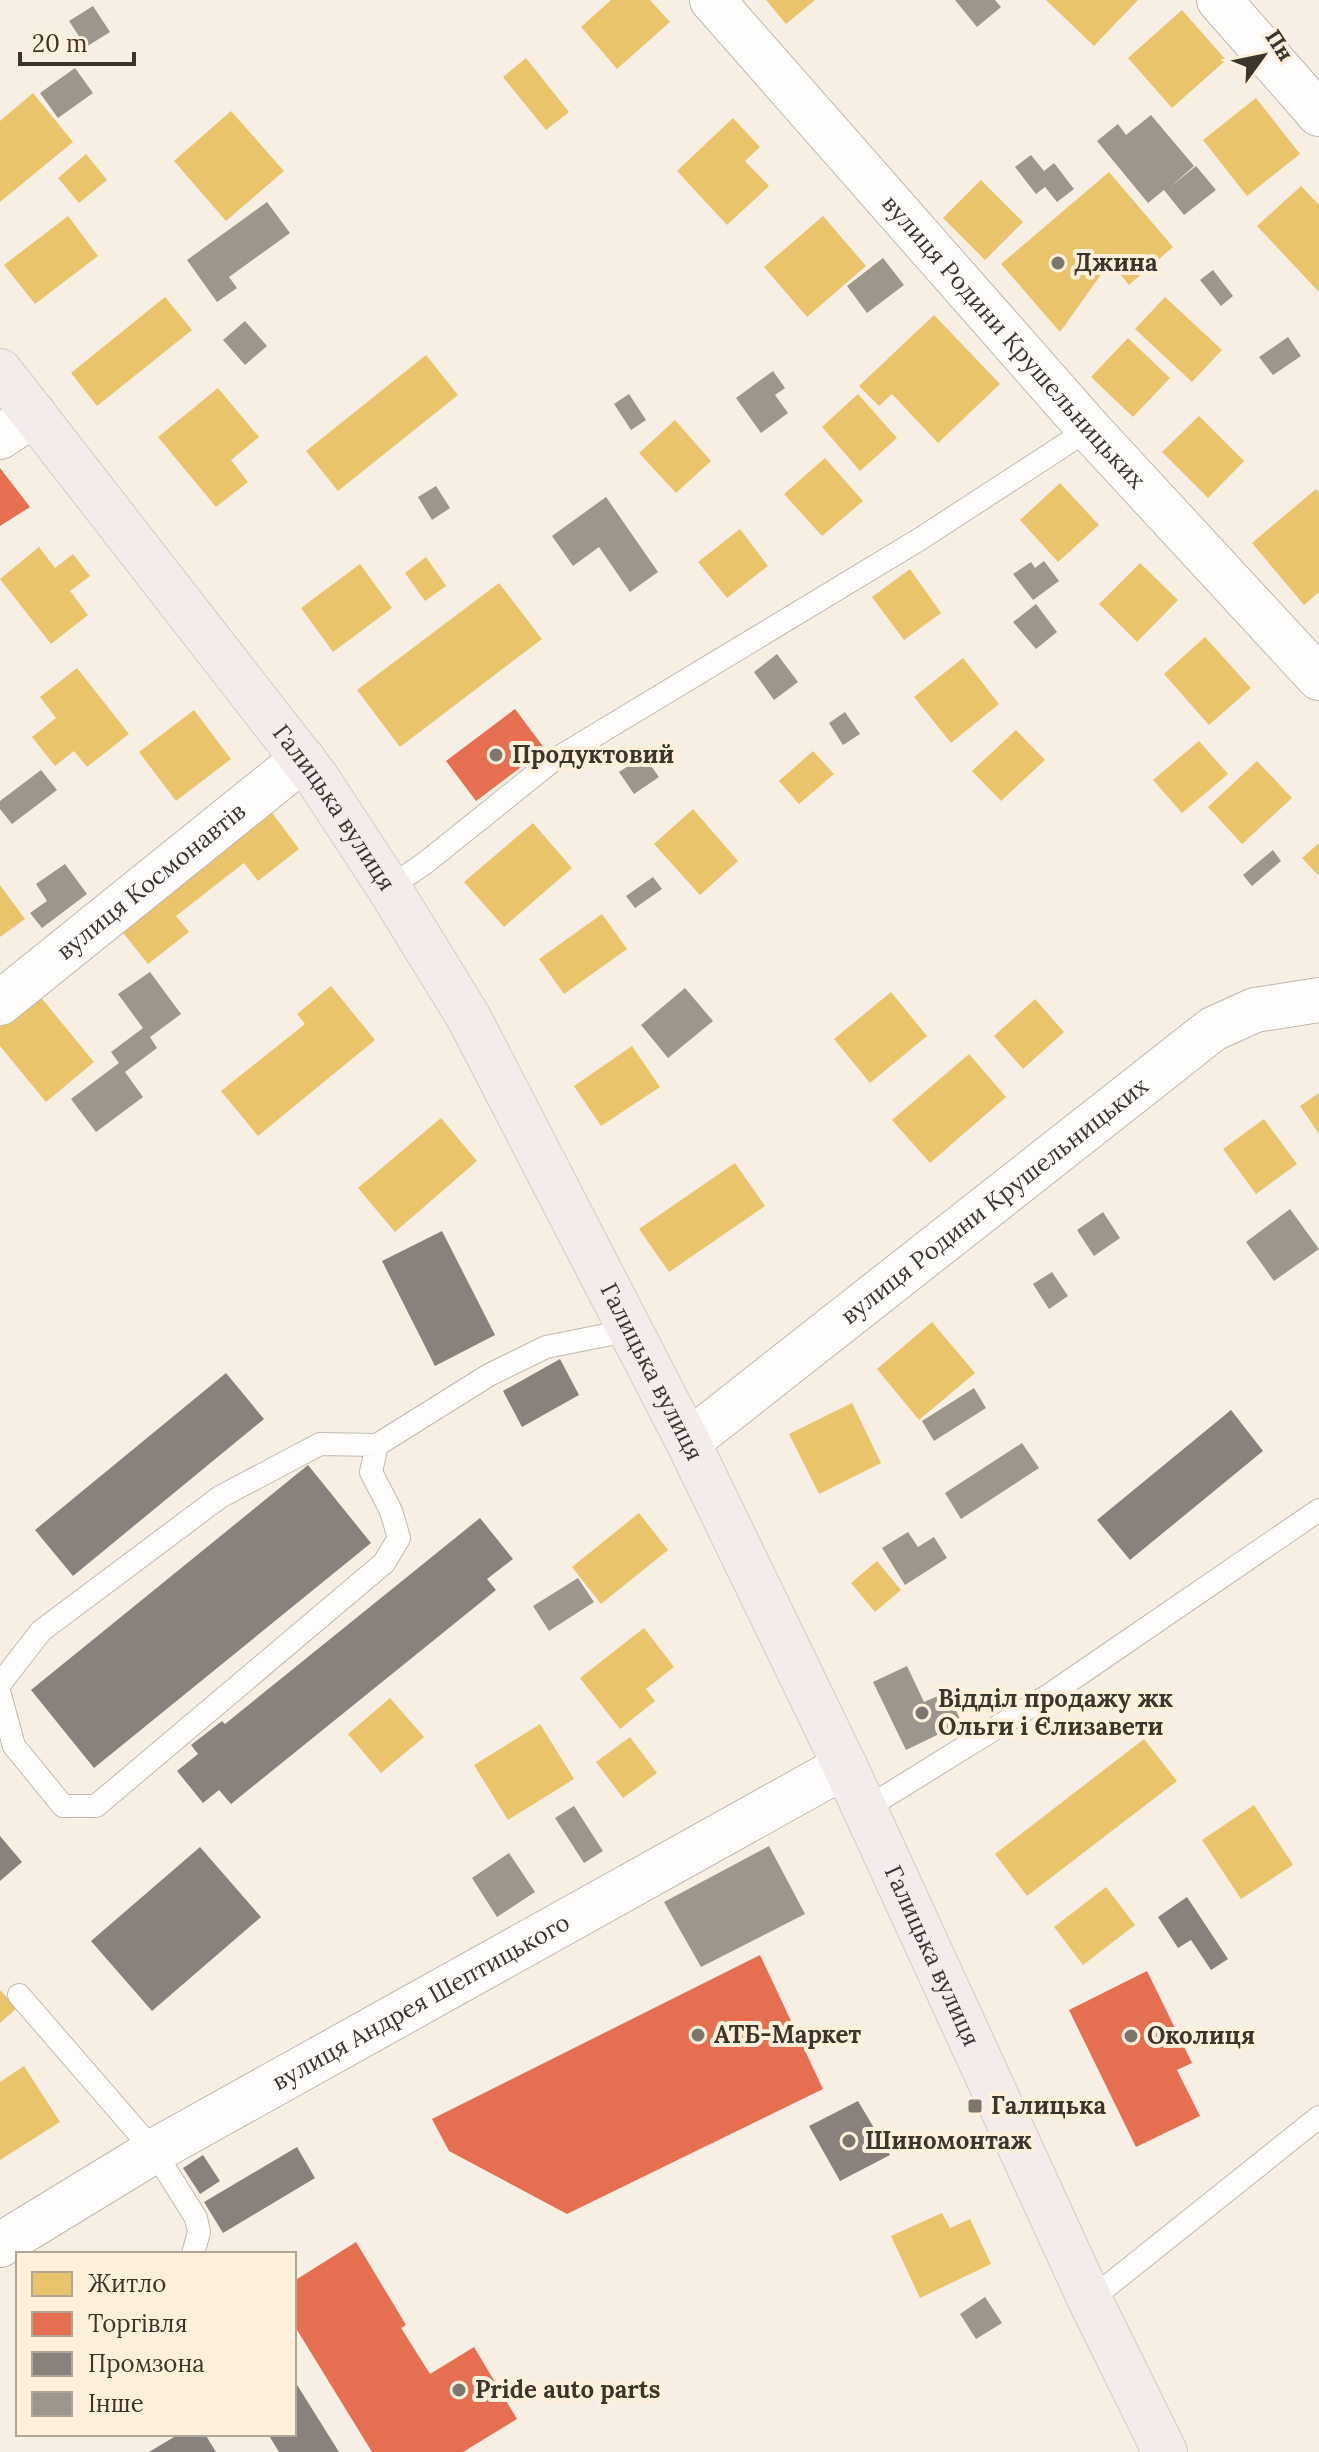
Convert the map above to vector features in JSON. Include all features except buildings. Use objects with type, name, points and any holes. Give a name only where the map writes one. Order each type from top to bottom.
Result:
[{"type":"main road","name":"Галицька вулиця","points":[[0,371],[17,426],[303,759],[389,888],[469,1018],[688,1442],[845,1766],[1090,2300],[1165,2452]]},
{"type":"street","name":"вулиця Родини Крушельницьких","points":[[712,0],[1089,429],[1319,678]]},
{"type":"street","points":[[1219,0],[1319,114]]},
{"type":"street","name":"вулиця Космонавтів","points":[[0,1003],[303,759]]},
{"type":"street","name":"вулиця Родини Крушельницьких","points":[[688,1442],[1213,1029],[1255,1010],[1319,1000]]},
{"type":"street","name":"вулиця Андрея Шептицького","points":[[0,2245],[154,2151],[845,1766]]},
{"type":"lane","points":[[389,888],[551,762],[920,539],[1089,429]]},
{"type":"lane","points":[[0,1684],[41,1631],[220,1497],[320,1444],[377,1445],[489,1375],[546,1347],[631,1330]]},
{"type":"lane","points":[[0,1695],[14,1746],[63,1806],[96,1806],[384,1563],[399,1538],[391,1511],[371,1472],[377,1445]]},
{"type":"lane","points":[[865,1809],[1049,1695],[1319,1510]]},
{"type":"lane","points":[[19,1995],[154,2151],[196,2218],[199,2232],[194,2252]]},
{"type":"lane","points":[[1090,2300],[1319,2117]]},
{"type":"place","name":"Джина","points":[[1058,263]]},
{"type":"place","name":"Продуктовий","points":[[496,755]]},
{"type":"place","name":"Відділ продажу жк Ольги і Єлизавети","points":[[922,1713]]},
{"type":"place","name":"ATБ-Маркет","points":[[698,2035]]},
{"type":"place","name":"Околиця","points":[[1131,2036]]},
{"type":"place","name":"Галицька","points":[[975,2106]]},
{"type":"place","name":"Шиномонтаж","points":[[849,2141]]},
{"type":"place","name":"Pride auto parts","points":[[459,2390]]}]
